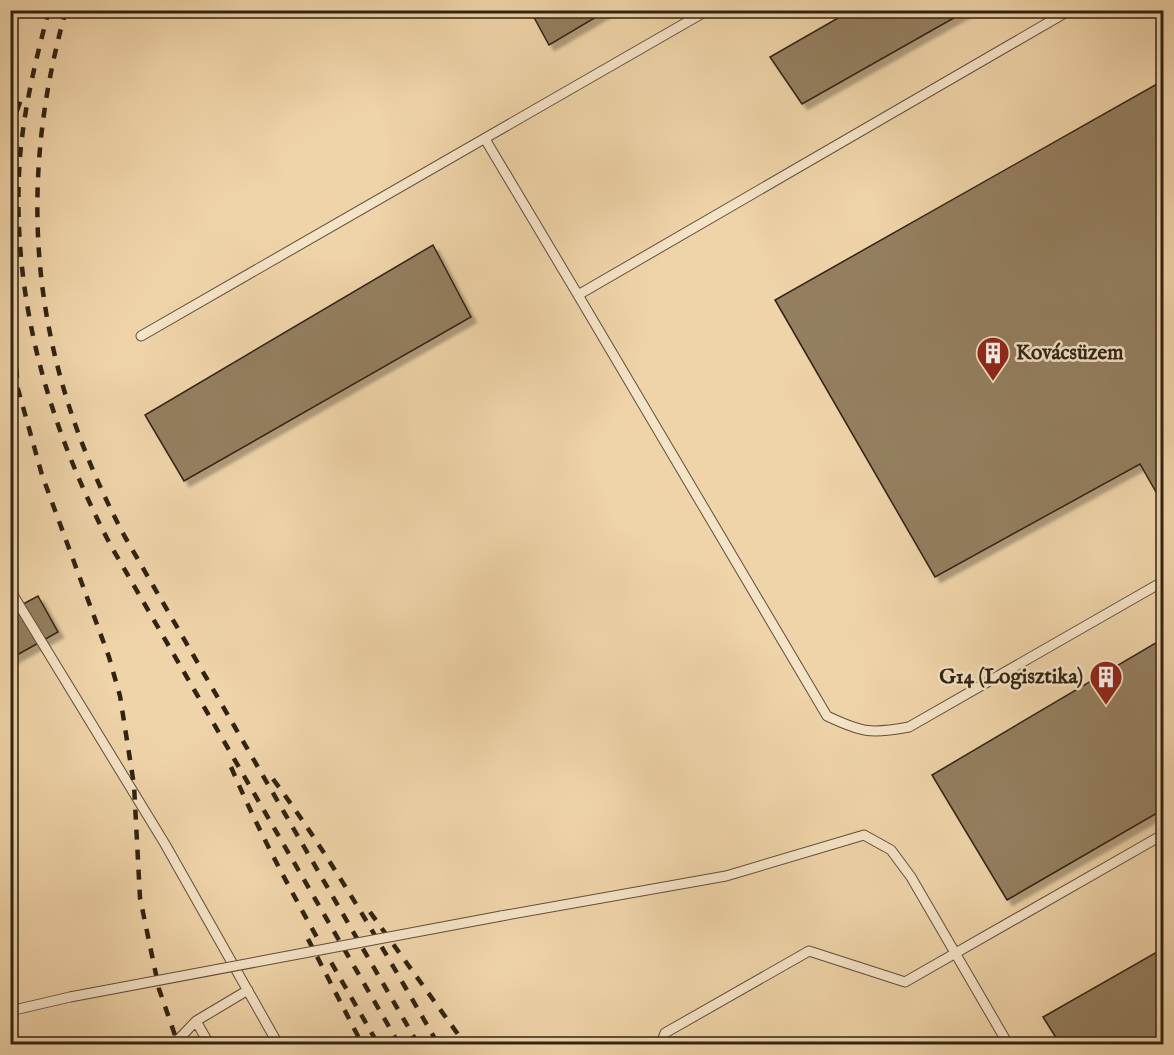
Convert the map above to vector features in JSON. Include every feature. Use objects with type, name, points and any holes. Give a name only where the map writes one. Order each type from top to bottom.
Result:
[{"type":"lane","points":[[141,336],[708,10]]},
{"type":"lane","points":[[578,296],[1070,10]]},
{"type":"lane","points":[[485,139],[827,716],[854,729],[879,733],[909,727],[1164,581]]},
{"type":"lane","points":[[10,590],[165,844],[278,1044]]},
{"type":"lane","points":[[661,1044],[665,1033],[809,951],[905,982],[1164,834]]},
{"type":"lane","points":[[10,1011],[70,997],[726,876],[864,835],[891,850],[911,877],[1008,1044]]},
{"type":"lane","points":[[174,1044],[196,1021],[248,990]]},
{"type":"lane","points":[[196,1021],[209,1044]]},
{"type":"building","points":[[530,10],[608,10],[549,45]]},
{"type":"building","points":[[852,10],[968,10],[802,104],[770,57]]},
{"type":"building","name":"Kovácsüzem","points":[[1164,80],[1164,506],[1140,464],[935,577],[775,300]]},
{"type":"building","points":[[433,245],[471,317],[184,481],[145,415]]},
{"type":"building","points":[[38,596],[58,632],[10,659],[10,611]]},
{"type":"building","name":"G14 (Logisztika)","points":[[1164,638],[1164,809],[1007,900],[932,775]]},
{"type":"building","points":[[1164,948],[1164,1044],[1060,1044],[1043,1017]]},
{"type":"railway","points":[[49,10],[24,120],[18,208],[21,259],[28,309],[38,358],[52,406],[69,454],[111,546],[399,1044]]},
{"type":"railway","points":[[66,10],[50,80],[40,148],[37,214],[42,280],[52,345],[70,409],[94,473],[125,537],[418,1044]]},
{"type":"railway","points":[[10,130],[23,94]]},
{"type":"railway","points":[[15,248],[11,305],[18,389],[42,475],[109,657],[120,696],[134,785],[140,898],[159,989],[178,1044]]},
{"type":"railway","points":[[231,767],[282,873],[378,1044]]},
{"type":"railway","points":[[273,779],[339,876],[438,1044]]},
{"type":"railway","points":[[370,912],[465,1044]]},
{"type":"railway","points":[[308,939],[362,1044]]},
{"type":"place","name":"Kovácsüzem","points":[[993,382]]},
{"type":"place","name":"G14 (Logisztika)","points":[[1106,706]]}]
